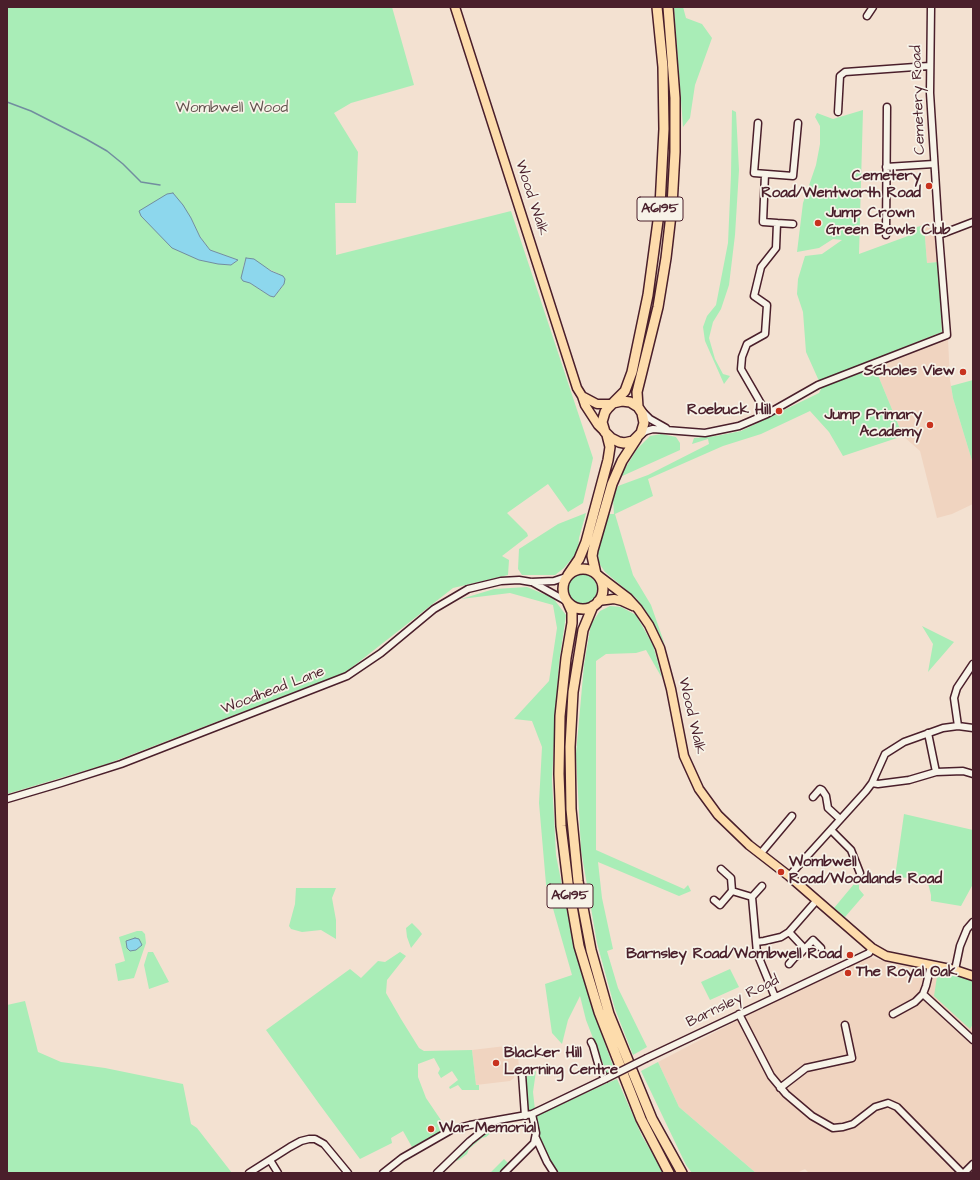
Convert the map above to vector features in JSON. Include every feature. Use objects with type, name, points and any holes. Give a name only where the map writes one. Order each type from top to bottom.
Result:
[{"type":"highway","name":"A6195","points":[[657,7],[663,67],[664,129],[660,206],[648,295],[632,372],[625,390],[605,412],[603,417],[602,422],[610,453],[586,542],[564,582],[562,592],[572,612],[572,623],[566,658],[560,716],[559,774],[561,826],[568,883],[579,946],[599,1012],[641,1119],[669,1173]]},
{"type":"highway","name":"A6195","points":[[668,7],[675,98],[675,152],[672,206],[666,258],[658,307],[637,392],[639,408],[642,413],[644,423],[641,433],[622,461],[612,484],[592,556],[597,575],[603,586],[603,592],[583,630],[573,700],[570,747],[571,809],[578,881],[591,950],[609,1014],[652,1119],[682,1173]]},
{"type":"highway","points":[[612,404],[626,401],[639,408]]},
{"type":"highway","points":[[606,434],[614,441],[619,442],[628,442],[637,437]]},
{"type":"highway","points":[[567,576],[572,571],[584,569],[597,575]]},
{"type":"highway","points":[[567,602],[580,609],[587,609],[596,604]]},
{"type":"main road","name":"Wood Walk","points":[[455,7],[577,388],[585,405],[598,426],[606,434]]},
{"type":"main road","points":[[582,396],[597,404],[612,404]]},
{"type":"main road","name":"Wood Walk","points":[[597,575],[628,598],[649,625],[660,648],[671,689],[684,756],[699,789],[718,815],[749,845],[789,876],[872,948],[886,956],[955,970],[973,976]]},
{"type":"main road","points":[[596,604],[614,599],[622,601],[638,609]]},
{"type":"street","points":[[867,16],[873,7]]},
{"type":"street","name":"Cemetery Road","points":[[767,414],[818,385],[947,335],[934,164],[929,66],[930,7]]},
{"type":"street","points":[[838,112],[840,76],[845,72],[929,66]]},
{"type":"street","points":[[886,235],[887,107]]},
{"type":"street","points":[[758,123],[754,173],[793,176],[798,123]]},
{"type":"street","points":[[886,167],[934,164]]},
{"type":"street","points":[[765,174],[763,222],[793,224]]},
{"type":"street","points":[[939,235],[973,222]]},
{"type":"street","points":[[637,437],[650,429],[705,433],[739,426],[767,414],[741,369],[742,357],[747,344],[765,334],[767,305],[754,296],[761,267],[776,248],[778,223]]},
{"type":"street","points":[[639,408],[655,422],[669,430]]},
{"type":"street","name":"Woodhead Lane","points":[[7,799],[61,784],[121,764],[347,676],[381,653],[434,609],[468,590],[501,581],[554,581],[567,576]]},
{"type":"street","name":"Woodhead Lane","points":[[531,582],[567,602]]},
{"type":"street","points":[[958,726],[954,698],[956,688],[972,668]]},
{"type":"street","points":[[789,876],[866,792],[872,783],[885,754],[904,742],[943,728],[958,726],[973,728]]},
{"type":"street","points":[[928,733],[936,772]]},
{"type":"street","points":[[872,783],[878,784],[909,780],[936,772],[963,771],[973,774]]},
{"type":"street","points":[[813,797],[820,789],[822,790],[826,796],[828,808],[840,819]]},
{"type":"street","points":[[761,853],[792,816]]},
{"type":"street","points":[[831,830],[851,850],[860,873]]},
{"type":"street","points":[[714,900],[720,905],[732,891],[731,878],[721,869]]},
{"type":"street","points":[[762,886],[752,897],[757,953],[775,997]]},
{"type":"street","points":[[732,891],[752,897]]},
{"type":"street","points":[[756,942],[781,937],[789,932],[817,900]]},
{"type":"street","points":[[955,970],[960,946],[967,929],[973,922]]},
{"type":"street","points":[[789,932],[805,948]]},
{"type":"street","points":[[788,964],[813,940],[821,948]]},
{"type":"street","name":"Barnsley Road","points":[[383,1173],[402,1158],[451,1130],[470,1125],[495,1122],[528,1115],[869,952],[872,948]]},
{"type":"street","points":[[893,1014],[915,1002],[922,994],[926,986],[931,965]]},
{"type":"street","points":[[922,994],[973,1040]]},
{"type":"street","points":[[739,1014],[768,1071],[780,1088],[812,1116],[833,1128],[843,1127],[853,1124],[874,1107],[888,1103],[897,1107],[963,1173],[973,1164]]},
{"type":"street","points":[[780,1088],[806,1068],[852,1058],[845,1025]]},
{"type":"street","points":[[591,1042],[599,1067],[605,1079]]},
{"type":"street","points":[[522,1074],[528,1115],[536,1138],[554,1173]]},
{"type":"street","points":[[437,1173],[470,1141],[495,1122]]},
{"type":"street","points":[[504,1173],[534,1143],[536,1138]]},
{"type":"street","points":[[249,1173],[301,1141],[309,1139],[315,1139],[324,1144],[348,1173]]},
{"type":"street","points":[[270,1160],[278,1173]]},
{"type":"shaded area","points":[[924,225],[934,225],[938,262],[927,263]]},
{"type":"shaded area","name":"Jump Primary Academy","points":[[948,339],[950,380],[953,398],[973,464],[973,504],[952,514],[937,518],[920,451],[903,436],[875,368]]},
{"type":"shaded area","points":[[868,957],[900,965],[938,970],[970,1028],[973,1024],[973,1173],[809,1173],[805,1169],[797,1173],[756,1173],[679,1107],[658,1062],[767,1005]]},
{"type":"shaded area","points":[[514,1045],[518,1052],[519,1071],[515,1073],[514,1078],[510,1081],[476,1085],[472,1050]]},
{"type":"green space","name":"Wombwell Wood","points":[[7,7],[392,7],[414,85],[351,103],[334,113],[358,152],[356,203],[335,203],[336,255],[511,211],[593,458],[583,503],[568,512],[548,484],[507,513],[527,533],[528,536],[502,556],[509,560],[508,575],[453,588],[346,672],[107,764],[7,794]],"holes":[[[141,216],[191,218],[200,237],[210,250],[238,260],[231,265],[199,260]],[[246,258],[279,274],[283,286],[274,297],[250,283],[243,268]]]},
{"type":"green space","points":[[674,7],[683,7],[686,18],[702,24],[712,38],[695,85],[690,118],[683,127]]},
{"type":"green space","points":[[732,110],[736,112],[739,170],[735,235],[729,285],[721,309],[713,322],[709,338],[715,359],[723,374],[730,376],[724,384],[705,341],[703,327],[707,316],[716,305],[728,243]]},
{"type":"green space","points":[[863,110],[859,254],[908,236],[917,227],[924,225],[927,263],[938,262],[942,332],[819,381],[806,352],[803,312],[797,294],[798,279],[805,256],[822,254],[842,240],[833,239],[819,248],[797,252],[803,203],[816,165],[820,144],[820,126],[815,117],[817,113],[833,119]]},
{"type":"green space","points":[[875,368],[903,436],[843,456],[829,432],[810,411],[761,434],[723,446],[648,479],[653,496],[615,514],[633,575],[651,605],[665,645],[648,614],[636,598],[605,572],[599,563],[598,553],[608,514],[614,514],[613,498],[618,486],[648,475],[709,444],[708,439],[692,444],[694,438],[716,436],[741,431],[819,393],[822,387]]},
{"type":"green space","points":[[973,380],[973,464],[953,398],[951,386]]},
{"type":"green space","points":[[661,434],[676,437],[680,443],[680,450],[620,477],[637,449],[650,436]]},
{"type":"green space","points":[[586,513],[579,538],[578,551],[564,568],[555,575],[522,575],[518,569],[519,549],[558,524]]},
{"type":"green space","points":[[582,574],[593,578],[597,589],[593,600],[582,604],[571,600],[567,589],[571,578]]},
{"type":"green space","points":[[527,587],[553,598],[566,615],[559,663],[552,780],[556,855],[572,937],[590,1002],[613,1066],[607,1074],[586,1020],[580,996],[568,1020],[562,1044],[552,1033],[545,984],[572,975],[546,884],[539,803],[542,747],[532,721],[514,719],[549,681],[557,628],[553,605],[510,593],[461,599],[494,589]]},
{"type":"green space","points":[[610,606],[621,607],[636,615],[653,645],[662,678],[646,650],[636,653],[606,654],[596,661],[596,850],[684,889],[688,885],[691,891],[679,896],[598,862],[602,898],[613,949],[607,951],[618,988],[647,1047],[633,1055],[615,1009],[597,943],[581,850],[576,754],[584,665],[591,624],[600,611]]},
{"type":"green space","points":[[922,626],[954,642],[928,672],[933,644]]},
{"type":"green space","points":[[904,814],[973,830],[973,884],[961,906],[931,901],[927,879],[895,877]]},
{"type":"green space","points":[[859,878],[859,889],[864,895],[845,917],[834,908]]},
{"type":"green space","points":[[296,888],[336,888],[332,898],[336,920],[336,939],[321,930],[302,932],[291,929],[289,926],[295,904]]},
{"type":"green space","points":[[412,923],[422,934],[411,948],[407,937],[406,928]]},
{"type":"green space","points":[[137,931],[142,931],[145,934],[146,943],[134,978],[118,981],[115,964],[125,961],[119,937]]},
{"type":"green space","points":[[148,952],[153,952],[169,982],[149,989],[144,965]]},
{"type":"green space","points":[[400,952],[406,956],[387,980],[386,993],[419,1048],[424,1051],[472,1050],[476,1085],[479,1085],[479,1090],[462,1090],[458,1085],[450,1089],[449,1087],[458,1080],[452,1071],[441,1078],[438,1073],[440,1069],[434,1058],[418,1064],[418,1077],[426,1098],[447,1129],[412,1147],[403,1131],[391,1138],[392,1143],[360,1159],[266,1030],[350,969],[361,978],[378,961],[385,962]]},
{"type":"green space","points":[[730,969],[739,987],[710,1000],[701,982]]},
{"type":"green space","points":[[938,970],[967,978],[973,982],[973,1024],[970,1029],[934,996]]},
{"type":"green space","points":[[25,1001],[38,1052],[61,1062],[105,1068],[183,1084],[191,1124],[197,1128],[232,1173],[7,1173],[7,1005]]},
{"type":"green space","points":[[658,1062],[679,1107],[756,1173],[692,1173],[686,1165],[641,1071]]},
{"type":"green space","points":[[536,1071],[533,1092],[535,1110],[528,1111],[524,1078]]},
{"type":"green space","points":[[617,1079],[642,1136],[664,1173],[558,1173],[550,1162],[539,1139],[537,1116]]},
{"type":"green space","points":[[497,1125],[498,1127],[469,1149],[467,1154],[455,1161],[443,1173],[439,1173],[445,1165],[490,1127]]},
{"type":"green space","points":[[504,1159],[509,1164],[500,1173],[490,1173]]},
{"type":"water","points":[[173,193],[183,205],[200,237],[210,250],[238,260],[231,265],[218,264],[199,260],[172,248],[141,216],[139,211],[167,194]]},
{"type":"water","points":[[246,258],[254,259],[271,271],[283,276],[285,279],[284,284],[274,297],[250,283],[243,281],[241,278]]},
{"type":"water","points":[[135,938],[139,939],[142,945],[136,950],[130,951],[127,948],[126,941]]},
{"type":"waterway","points":[[7,102],[31,111],[107,151],[141,182],[160,185]]},
{"type":"place","name":"Cemetery Road/Wentworth Road","points":[[929,186]]},
{"type":"place","name":"Jump Crown Green Bowls Club","points":[[818,223]]},
{"type":"place","name":"Scholes View","points":[[963,372]]},
{"type":"place","name":"Roebuck Hill","points":[[779,411]]},
{"type":"place","name":"Jump Primary Academy","points":[[930,425]]},
{"type":"place","name":"Wombwell Road/Woodlands Road","points":[[781,872]]},
{"type":"place","name":"Barnsley Road/Wombwell Road","points":[[850,955]]},
{"type":"place","name":"The Royal Oak","points":[[848,973]]},
{"type":"place","name":"Blacker Hill Learning Centre","points":[[496,1063]]},
{"type":"place","name":"War Memorial","points":[[431,1129]]}]
